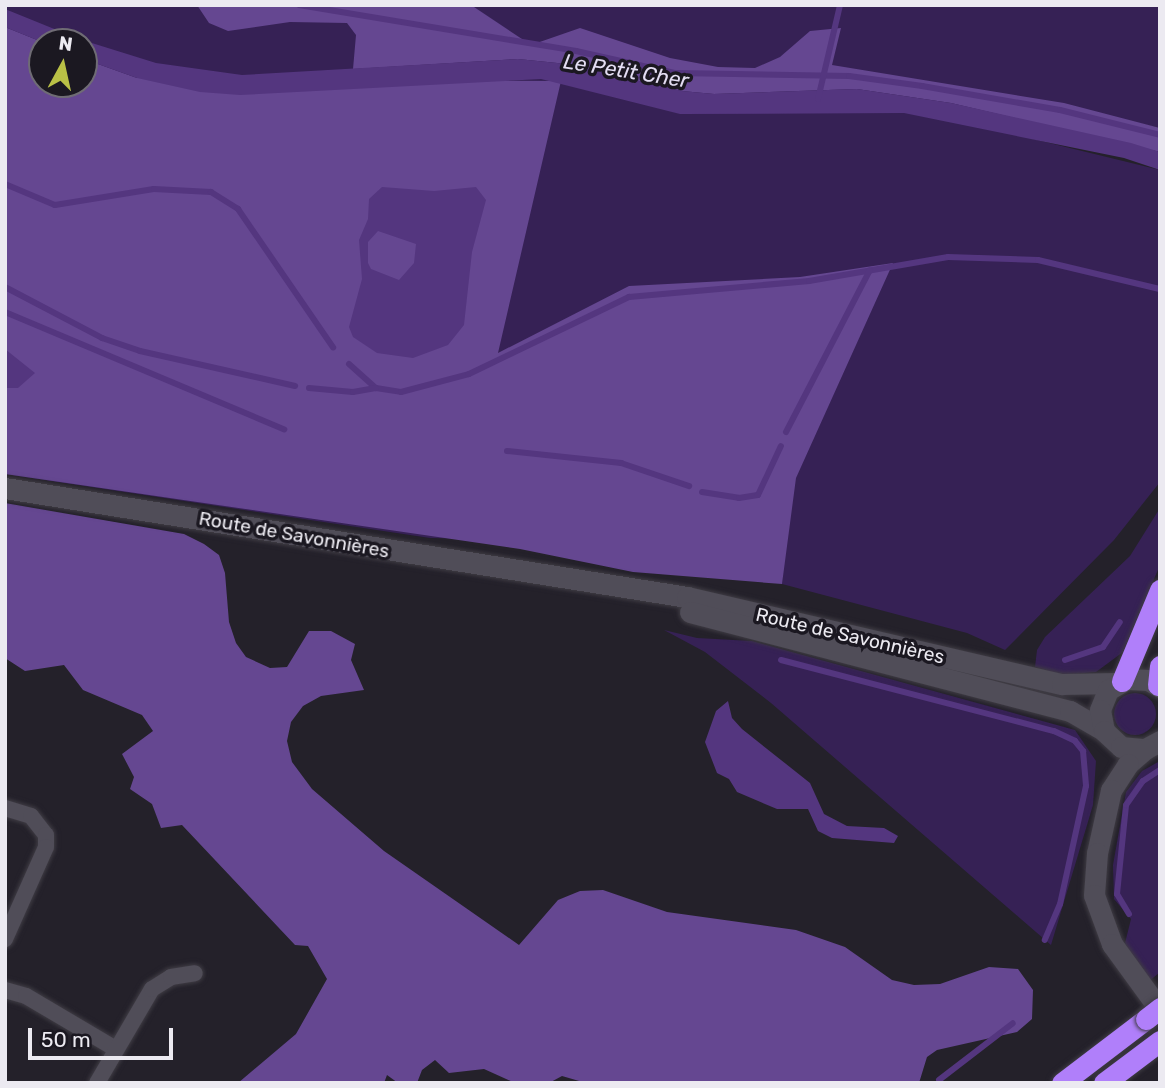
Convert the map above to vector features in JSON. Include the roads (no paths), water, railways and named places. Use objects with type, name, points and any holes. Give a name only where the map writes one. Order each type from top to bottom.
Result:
[{"type":"highway","points":[[1120,682],[1160,590]]},
{"type":"highway","points":[[1062,1083],[1155,1012]]},
{"type":"highway","points":[[1104,1083],[1160,1041]]},
{"type":"main road","name":"Route de Savonnières","points":[[5,488],[583,583],[687,597],[1062,684],[1120,682],[1138,678],[1159,680]]},
{"type":"main road","name":"Route de Savonnières","points":[[583,583],[1070,711],[1107,734],[1121,747],[1155,745]]},
{"type":"main road","points":[[1120,682],[1100,710],[1107,734],[1111,790],[1093,879],[1097,912],[1127,968],[1155,1012]]},
{"type":"main road","points":[[1111,790],[1128,764],[1155,745]]},
{"type":"street","points":[[5,808],[31,816],[46,835],[46,847],[5,939]]},
{"type":"street","points":[[97,1083],[159,982],[195,973]]},
{"type":"street","points":[[5,990],[26,996],[116,1049]]},
{"type":"waterway","name":"Le Petit Cher","points":[[299,5],[576,51],[675,73],[849,76],[922,86],[1060,110],[1160,135]]},
{"type":"waterway","points":[[818,99],[840,5]]},
{"type":"waterway","points":[[5,184],[55,205],[154,189],[211,192],[238,209],[333,347]]},
{"type":"waterway","points":[[349,364],[376,388],[401,392],[469,374],[629,297],[809,281],[948,257],[1038,260],[1160,289]]},
{"type":"waterway","points":[[786,432],[870,270]]},
{"type":"waterway","points":[[5,287],[102,338],[140,351],[295,386]]},
{"type":"waterway","points":[[5,312],[284,429]]},
{"type":"waterway","points":[[309,388],[353,392],[376,388]]},
{"type":"waterway","points":[[702,492],[739,498],[758,495],[781,446]]},
{"type":"waterway","points":[[507,451],[621,463],[689,486]]},
{"type":"waterway","points":[[1065,660],[1103,647],[1120,622]]},
{"type":"waterway","points":[[781,660],[1054,731],[1075,741],[1083,751],[1086,786],[1060,904],[1045,940]]},
{"type":"waterway","points":[[1129,914],[1117,894],[1126,805],[1143,781],[1160,770]]},
{"type":"waterway","points":[[939,1080],[1013,1023]]}]
